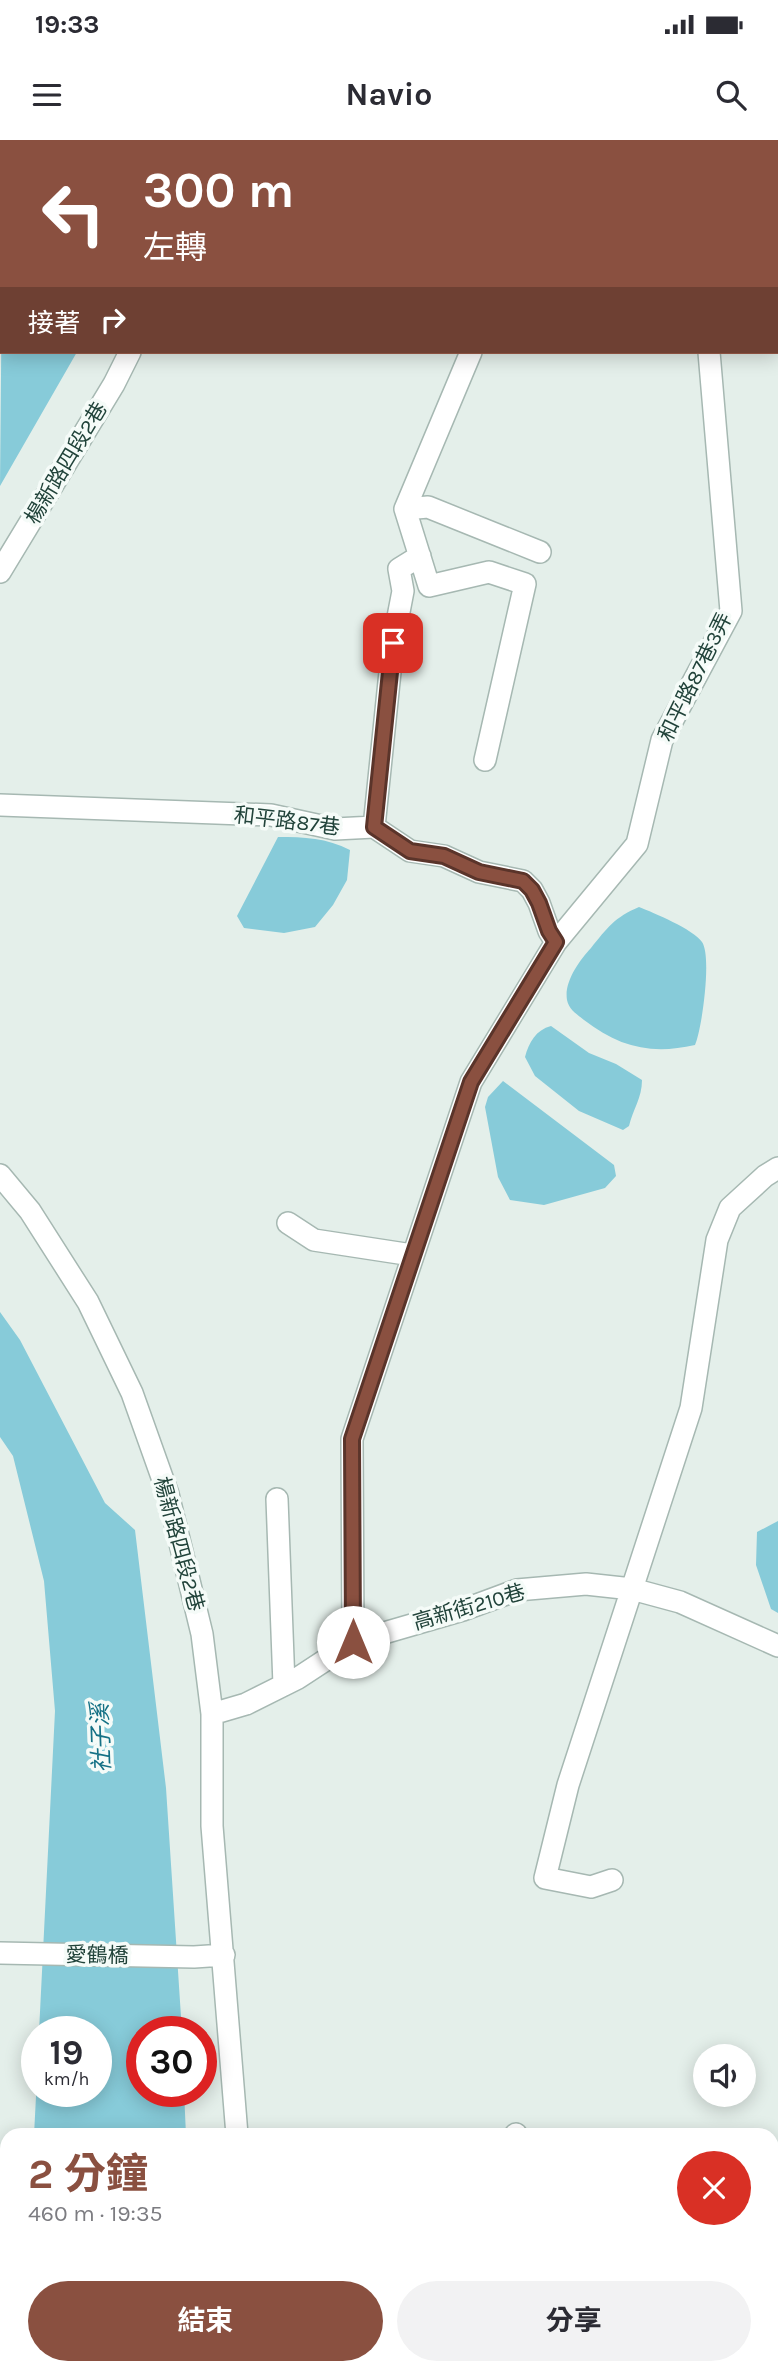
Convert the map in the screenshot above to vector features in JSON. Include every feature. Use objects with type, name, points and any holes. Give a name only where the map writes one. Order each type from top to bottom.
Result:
[{"type":"street","name":"楊新路四段2巷","points":[[0,572],[114,384],[129,354]]},
{"type":"street","points":[[470,354],[405,509],[429,586],[489,572],[525,584],[485,760]]},
{"type":"street","name":"和平路87巷3弄","points":[[353,1642],[352,1439],[471,1082],[556,942],[637,845],[662,740],[731,611],[709,354]]},
{"type":"street","points":[[405,509],[428,507],[540,552]]},
{"type":"street","points":[[419,556],[399,569],[403,591],[393,643],[374,827],[410,851],[444,856],[479,872],[523,881],[532,890],[556,942]]},
{"type":"street","name":"和平路87巷","points":[[0,804],[117,807],[271,816],[335,829],[374,827]]},
{"type":"street","points":[[612,1880],[591,1887],[545,1878],[568,1785],[691,1408],[717,1240],[730,1208],[765,1176],[778,1168]]},
{"type":"street","name":"楊新路四段2巷","points":[[0,1175],[30,1211],[88,1302],[132,1393],[168,1494],[202,1634],[212,1714],[212,1826],[236,2128]]},
{"type":"street","points":[[288,1223],[314,1240],[412,1255]]},
{"type":"street","points":[[277,1499],[284,1685]]},
{"type":"street","name":"高新街210巷","points":[[212,1714],[246,1704],[298,1678],[353,1642],[517,1590],[586,1584],[632,1589],[680,1602],[778,1646]]},
{"type":"street","name":"愛鶴橋","points":[[0,1953],[194,1957],[224,1955]]},
{"type":"water","points":[[1,354],[76,354],[0,486]]},
{"type":"water","points":[[278,837],[315,839],[350,850],[347,880],[333,905],[315,927],[284,933],[244,928],[237,916]]},
{"type":"water","points":[[639,907],[682,927],[702,942],[706,977],[703,1009],[695,1045],[650,1049],[623,1042],[597,1029],[574,1012],[568,1003],[568,986],[582,959],[612,924]]},
{"type":"water","points":[[551,1026],[589,1053],[616,1064],[642,1080],[641,1092],[629,1126],[623,1130],[579,1111],[535,1076],[525,1057],[537,1034]]},
{"type":"water","points":[[503,1081],[614,1165],[616,1176],[605,1188],[544,1205],[510,1200],[498,1177],[485,1107],[488,1097]]},
{"type":"water","name":"社子溪","points":[[0,1312],[20,1340],[105,1503],[135,1530],[166,1788],[181,2016],[126,2016],[126,2107],[185,2107],[186,2128],[34,2128],[35,2107],[112,2107],[112,2016],[40,2016],[55,1711],[44,1581],[13,1456],[0,1437]]},
{"type":"water","points":[[778,1521],[778,1613],[771,1609],[756,1565],[757,1532]]},
{"type":"route","points":[[353,1642],[352,1439],[471,1082],[556,942],[532,890],[523,881],[479,872],[444,856],[410,851],[374,827],[393,643]]}]
